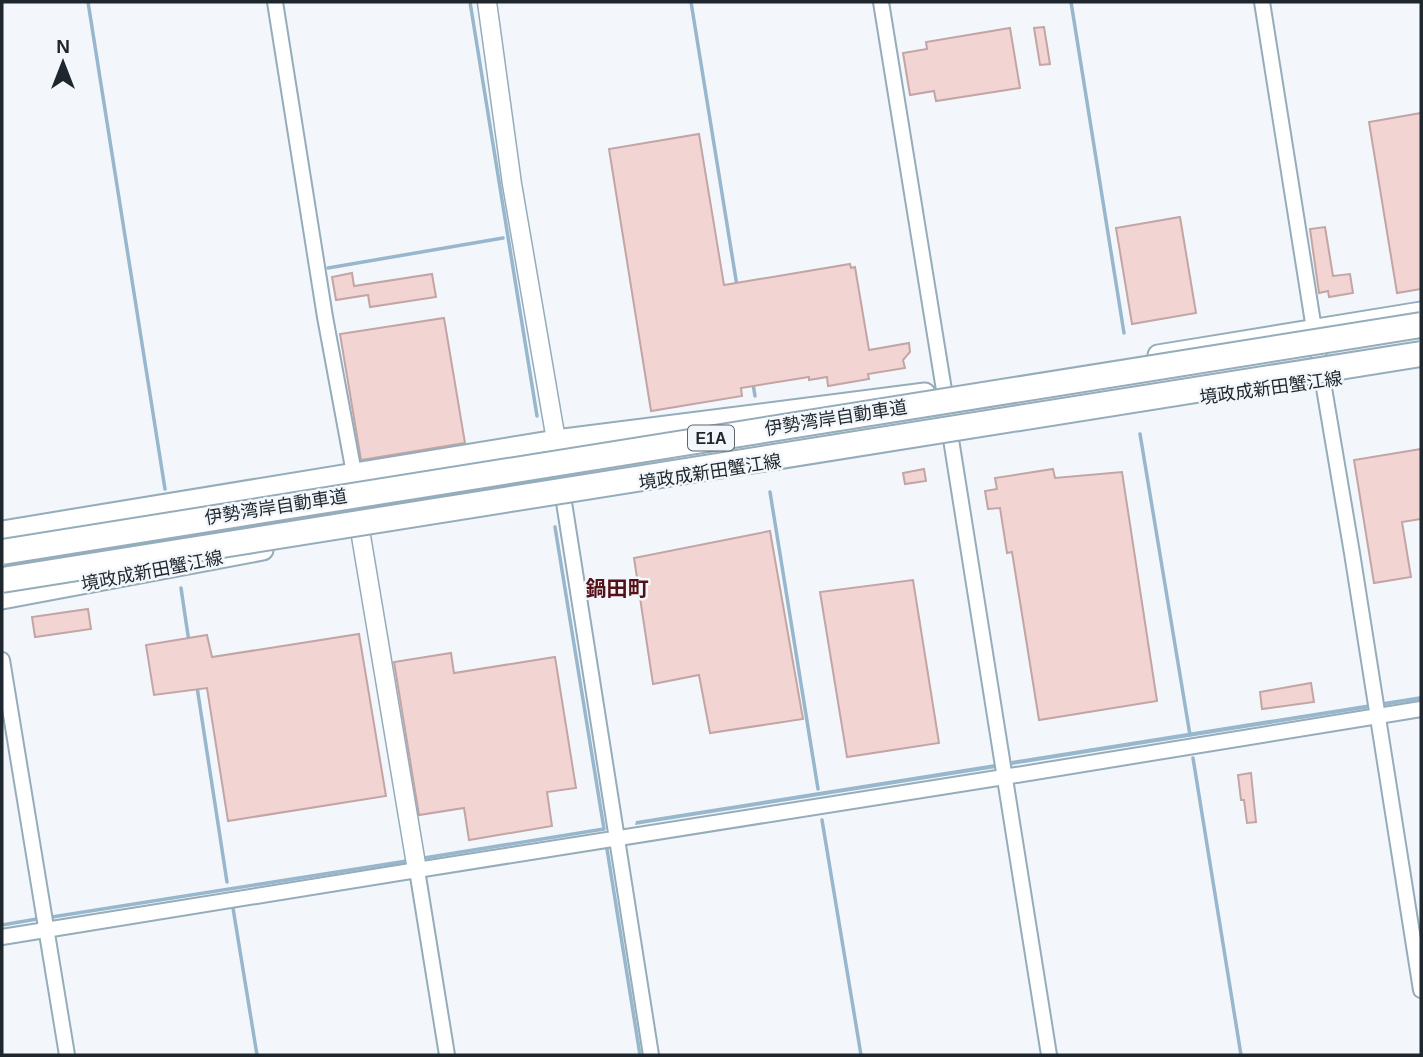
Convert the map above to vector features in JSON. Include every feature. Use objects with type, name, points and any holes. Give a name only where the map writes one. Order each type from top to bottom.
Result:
[{"type":"highway","name":"伊勢湾岸自動車道","points":[[2,552],[1421,325]]},
{"type":"highway","name":"伊勢湾岸自動車道","points":[[2,580],[1421,354]]},
{"type":"main road","points":[[2,531],[556,440],[944,390],[1421,312]]},
{"type":"main road","name":"境政成新田蟹江線","points":[[2,599],[360,530],[563,496],[950,433],[1322,381],[1421,364]]},
{"type":"street","points":[[275,2],[325,317],[354,473]]},
{"type":"street","points":[[487,2],[512,184],[556,440],[651,1055]]},
{"type":"street","points":[[881,2],[944,390]]},
{"type":"street","points":[[1262,2],[1421,990]]},
{"type":"street","points":[[950,433],[1049,1055]]},
{"type":"street","points":[[360,530],[447,1055]]},
{"type":"street","points":[[2,660],[66,1055]]},
{"type":"street","points":[[2,937],[1004,777],[1376,707],[1421,709]]},
{"type":"water","points":[[1421,696],[1421,700],[1012,765],[1011,761]]},
{"type":"water","points":[[995,764],[996,768],[635,825],[636,821]]},
{"type":"building","points":[[1044,27],[1050,64],[1040,65],[1034,28]]},
{"type":"building","points":[[1010,28],[1020,88],[936,101],[934,91],[910,95],[903,53],[927,49],[926,42]]},
{"type":"building","points":[[1421,113],[1421,289],[1397,293],[1369,122]]},
{"type":"building","points":[[699,134],[724,285],[850,264],[851,268],[855,267],[869,350],[909,343],[910,352],[903,360],[905,368],[868,374],[869,379],[828,386],[827,377],[809,380],[809,377],[741,388],[742,396],[651,411],[609,149]]},
{"type":"building","points":[[1180,217],[1196,313],[1132,324],[1116,228]]},
{"type":"building","points":[[1325,227],[1333,276],[1350,274],[1353,293],[1329,297],[1328,291],[1319,293],[1310,229]]},
{"type":"building","points":[[352,273],[354,286],[432,274],[436,297],[370,307],[368,295],[336,300],[332,277]]},
{"type":"building","points":[[444,318],[465,443],[361,460],[340,334]]},
{"type":"building","points":[[1421,449],[1421,519],[1402,522],[1411,577],[1374,583],[1354,460]]},
{"type":"building","points":[[924,469],[926,481],[905,484],[903,473]]},
{"type":"building","points":[[1053,469],[1055,478],[1122,472],[1157,701],[1039,720],[1012,552],[1007,553],[1000,508],[988,509],[985,491],[997,489],[995,478]]},
{"type":"building","points":[[770,531],[803,719],[710,733],[699,675],[653,684],[634,558]]},
{"type":"building","points":[[913,580],[939,743],[847,757],[820,592]]},
{"type":"building","points":[[88,609],[91,629],[35,637],[32,617]]},
{"type":"building","points":[[359,634],[386,796],[228,821],[207,688],[154,695],[146,645],[207,635],[212,657]]},
{"type":"building","points":[[451,653],[454,673],[555,657],[576,788],[547,792],[552,826],[469,840],[464,808],[419,815],[394,662]]},
{"type":"building","points":[[1311,683],[1314,702],[1262,709],[1260,692]]},
{"type":"building","points":[[1251,773],[1256,822],[1247,823],[1238,775]]},
{"type":"waterway","points":[[88,2],[165,489]]},
{"type":"waterway","points":[[470,2],[537,416]]},
{"type":"waterway","points":[[691,2],[737,286]]},
{"type":"waterway","points":[[1071,2],[1124,333]]},
{"type":"waterway","points":[[328,268],[503,238]]},
{"type":"waterway","points":[[753,384],[755,396]]},
{"type":"waterway","points":[[1140,434],[1190,735]]},
{"type":"waterway","points":[[770,492],[818,789]]},
{"type":"waterway","points":[[424,858],[604,829],[555,527]]},
{"type":"waterway","points":[[181,588],[189,642]]},
{"type":"waterway","points":[[197,687],[227,882]]},
{"type":"waterway","points":[[1193,758],[1241,1055]]},
{"type":"waterway","points":[[822,820],[861,1055]]},
{"type":"waterway","points":[[607,849],[640,1055]]},
{"type":"waterway","points":[[52,917],[407,861]]},
{"type":"waterway","points":[[233,908],[257,1055]]},
{"type":"waterway","points":[[2,925],[37,919]]},
{"type":"district","name":"鍋田町","points":[[617,588]]}]
